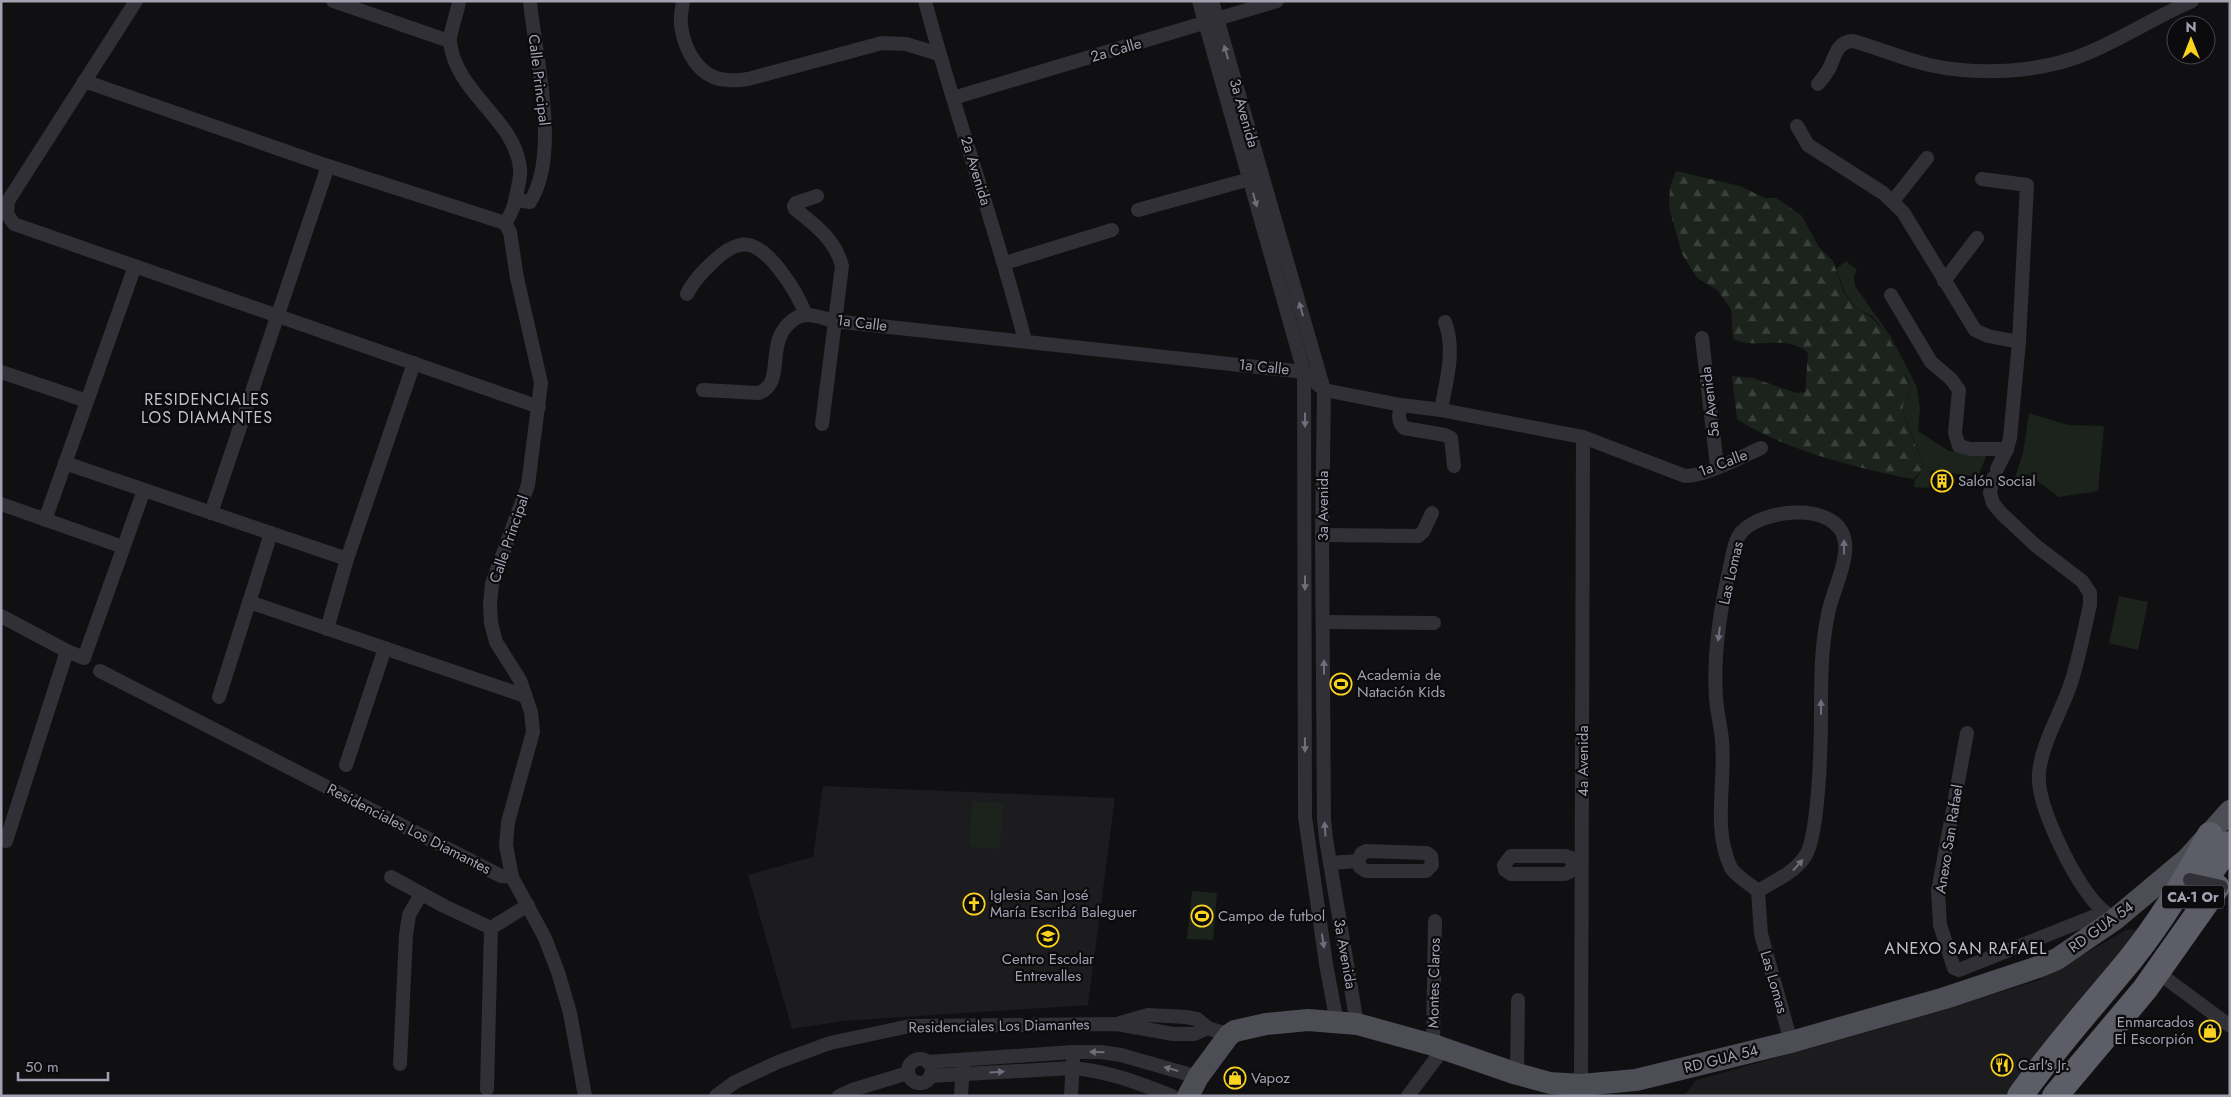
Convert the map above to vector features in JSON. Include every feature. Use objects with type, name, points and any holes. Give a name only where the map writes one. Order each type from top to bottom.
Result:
[{"type":"highway","points":[[2020,1096],[2038,1070],[2131,958],[2220,840]]},
{"type":"highway","name":"CA-1 Or","points":[[2034,1096],[2156,950],[2220,840]]},
{"type":"highway","points":[[2070,1096],[2168,980],[2204,929],[2228,883]]},
{"type":"highway","name":"CA-1 Or","points":[[2055,1096],[2145,989],[2228,883]]},
{"type":"main road","name":"RD GUA 54","points":[[1229,1035],[1236,1031],[1266,1024],[1308,1020],[1347,1024],[1438,1047],[1517,1074],[1550,1083],[1581,1085],[1644,1078],[1792,1042],[1945,998],[2057,959],[2109,916],[2156,884],[2188,859],[2220,840],[2230,811]]},
{"type":"main road","points":[[1193,1086],[1229,1035]]},
{"type":"street","points":[[136,1],[8,200],[7,214],[14,224],[539,407]]},
{"type":"street","points":[[333,1],[449,41]]},
{"type":"street","points":[[84,81],[328,166],[505,223],[513,212],[520,170],[514,146],[507,134],[464,81],[449,41],[459,1]]},
{"type":"street","name":"Calle Principal","points":[[516,200],[526,203],[530,202],[534,197],[540,182],[546,131],[530,1]]},
{"type":"street","points":[[683,1],[680,23],[684,45],[695,63],[707,74],[726,80],[748,79],[882,43],[906,44],[939,54]]},
{"type":"street","name":"2a Avenida","points":[[925,1],[939,54],[1005,263],[1026,341]]},
{"type":"street","name":"3a Avenida","points":[[1199,1],[1212,22],[1301,335],[1304,372],[1305,817],[1347,1024]]},
{"type":"street","name":"3a Avenida","points":[[1212,1],[1212,22],[1250,178],[1301,335],[1324,390],[1322,535],[1324,819],[1347,1024]]},
{"type":"street","name":"2a Calle","points":[[953,98],[1277,1]]},
{"type":"street","points":[[1818,84],[1829,68],[1841,44],[1846,41],[1853,41],[1941,68],[1987,71],[2042,66],[2066,61],[2091,52],[2192,1]]},
{"type":"street","points":[[1797,126],[1808,145],[1893,201],[1912,226],[1975,330],[1988,336],[2019,342]]},
{"type":"street","points":[[1893,201],[1927,158]]},
{"type":"street","points":[[211,513],[328,166]]},
{"type":"street","points":[[1138,210],[1250,178]]},
{"type":"street","points":[[1982,178],[2027,185],[2019,342],[2010,438],[2007,450],[1995,474],[1990,493],[2001,513],[2035,546],[2082,580],[2090,593],[2090,605],[2074,674],[2046,744],[2039,779],[2040,794],[2062,848],[2083,886],[2092,900],[2109,916]]},
{"type":"street","points":[[817,196],[796,203],[794,206],[795,209],[824,232],[839,254],[841,274],[822,424]]},
{"type":"street","name":"Calle Principal","points":[[505,223],[510,232],[517,278],[540,369],[541,383],[528,485],[492,584],[490,604],[491,623],[496,642],[520,680],[534,732],[508,822],[506,845],[512,877]]},
{"type":"street","points":[[1005,263],[1112,230]]},
{"type":"street","points":[[1944,281],[1977,238]]},
{"type":"street","points":[[687,294],[697,278],[717,258],[740,244],[750,246],[762,253],[789,281],[806,315],[798,316],[782,331],[775,350],[773,380],[766,391],[759,394],[703,390]]},
{"type":"street","points":[[45,520],[135,266]]},
{"type":"street","points":[[1891,294],[1931,362],[1956,384],[1959,390],[1955,433],[1959,446],[1971,449],[2007,450]]},
{"type":"street","name":"1a Calle","points":[[806,315],[834,321],[1304,372],[1324,390],[1583,437],[1685,476],[1717,466],[1761,448]]},
{"type":"street","points":[[1441,410],[1450,357],[1450,340],[1445,322]]},
{"type":"street","name":"5a Avenida","points":[[1702,338],[1717,466]]},
{"type":"street","points":[[327,629],[348,559],[414,363]]},
{"type":"street","points":[[1,372],[87,401]]},
{"type":"street","points":[[1401,405],[1399,423],[1404,428],[1445,435],[1451,438],[1454,466]]},
{"type":"street","name":"4a Avenida","points":[[1581,1085],[1581,1014],[1583,1002],[1578,865],[1583,437]]},
{"type":"street","points":[[65,463],[348,559]]},
{"type":"street","points":[[1,616],[66,651],[82,658],[85,656],[144,490]]},
{"type":"street","points":[[1,504],[123,547]]},
{"type":"street","name":"Las Lomas","points":[[1758,891],[1792,871],[1806,856],[1813,834],[1821,747],[1822,652],[1828,614],[1845,552],[1844,535],[1835,522],[1826,517],[1800,512],[1790,512],[1767,518],[1747,528],[1737,538],[1723,597],[1716,663],[1716,698],[1722,742],[1721,834],[1732,870],[1758,891],[1761,934],[1792,1042]]},
{"type":"street","points":[[1322,535],[1418,536],[1423,532],[1432,513]]},
{"type":"street","points":[[220,697],[270,533]]},
{"type":"street","points":[[249,602],[525,696]]},
{"type":"street","points":[[1324,622],[1434,623]]},
{"type":"street","points":[[346,765],[385,648]]},
{"type":"street","points":[[6,841],[66,651]]},
{"type":"street","name":"Residenciales Los Diamantes","points":[[100,671],[501,876],[512,877]]},
{"type":"street","name":"Anexo San Rafael","points":[[1967,733],[1938,891],[1940,925],[1954,968],[1959,970],[2109,916]]},
{"type":"street","points":[[1330,863],[1358,861]]},
{"type":"street","points":[[391,877],[421,894],[491,928]]},
{"type":"street","points":[[512,877],[545,938],[558,972],[570,1013],[585,1096]]},
{"type":"street","points":[[2156,884],[2189,880],[2228,883]]},
{"type":"street","points":[[400,1064],[406,935],[409,915],[421,894]]},
{"type":"street","points":[[491,928],[528,904]]},
{"type":"street","name":"Montes Claros","points":[[1435,920],[1438,1047]]},
{"type":"street","points":[[487,1089],[491,928]]},
{"type":"street","points":[[2168,980],[2230,1026]]},
{"type":"street","points":[[1517,1074],[1518,1000]]},
{"type":"street","points":[[1583,1002],[1586,1067],[1590,1075],[1598,1080],[1644,1078]]},
{"type":"street","name":"Residenciales Los Diamantes","points":[[716,1096],[735,1082],[778,1062],[830,1043],[910,1026],[1117,1024],[1148,1015],[1196,1019],[1208,1028],[1229,1035]]},
{"type":"street","points":[[1408,1096],[1438,1047]]},
{"type":"street","points":[[930,1076],[962,1066],[1073,1052],[1111,1053],[1193,1086]]},
{"type":"street","points":[[1071,1096],[1073,1052]]},
{"type":"street","points":[[928,1062],[932,1068],[927,1080],[920,1082],[912,1080],[908,1073],[909,1066],[914,1060],[921,1059],[928,1062],[962,1066],[1072,1068],[1107,1072],[1172,1096]]},
{"type":"street","points":[[961,1096],[962,1066]]},
{"type":"street","points":[[839,1096],[908,1073]]},
{"type":"shaded area","points":[[823,786],[1115,798],[1088,1005],[843,1021],[792,1029],[748,875],[813,857]]},
{"type":"shaded area","points":[[2126,930],[2138,931],[2011,1096],[1684,1096],[1696,1080],[1889,1026],[2039,980]]},
{"type":"green space","points":[[1676,171],[1740,186],[1765,198],[1776,198],[1801,215],[1819,247],[1833,261],[1844,293],[1856,308],[1871,317],[1884,330],[1894,348],[1911,390],[1904,401],[1903,413],[1924,467],[1914,479],[1822,457],[1776,440],[1737,419],[1732,376],[1753,378],[1796,393],[1805,392],[1808,353],[1790,344],[1753,343],[1733,339],[1731,309],[1717,290],[1697,278],[1682,254],[1669,207],[1670,187]]},
{"type":"green space","points":[[1846,261],[1857,270],[1854,277],[1855,286],[1891,337],[1917,387],[1920,409],[1918,431],[1949,451],[1987,454],[1978,477],[1931,470],[1929,488],[1914,487],[1915,480],[1924,467],[1903,408],[1911,390],[1894,348],[1884,330],[1872,316],[1856,308],[1845,293],[1836,269]]},
{"type":"green space","points":[[2029,413],[2068,425],[2104,426],[2098,491],[2059,497],[2028,474],[2014,480],[2023,453]]},
{"type":"green space","points":[[2119,596],[2148,602],[2138,650],[2109,643]]},
{"type":"green space","points":[[972,801],[1003,803],[1000,849],[969,847]]},
{"type":"green space","name":"Campo de futbol","points":[[1192,891],[1217,893],[1213,940],[1187,939]]},
{"type":"place","name":"Salón Social","points":[[1942,481]]},
{"type":"place","name":"Academia de Natación Kids","points":[[1341,684]]},
{"type":"place","name":"Iglesia San José María Escribá Baleguer","points":[[974,904]]},
{"type":"place","name":"Campo de futbol","points":[[1202,916]]},
{"type":"place","name":"Centro Escolar Entrevalles","points":[[1048,936]]},
{"type":"place","name":"Enmarcados El Escorpión","points":[[2210,1031]]},
{"type":"place","name":"Carl's Jr.","points":[[2002,1065]]},
{"type":"place","name":"Vapoz","points":[[1235,1078]]},
{"type":"district","name":"RESIDENCIALES LOS DIAMANTES","points":[[207,408]]},
{"type":"district","name":"ANEXO SAN RAFAEL","points":[[1966,948]]}]
